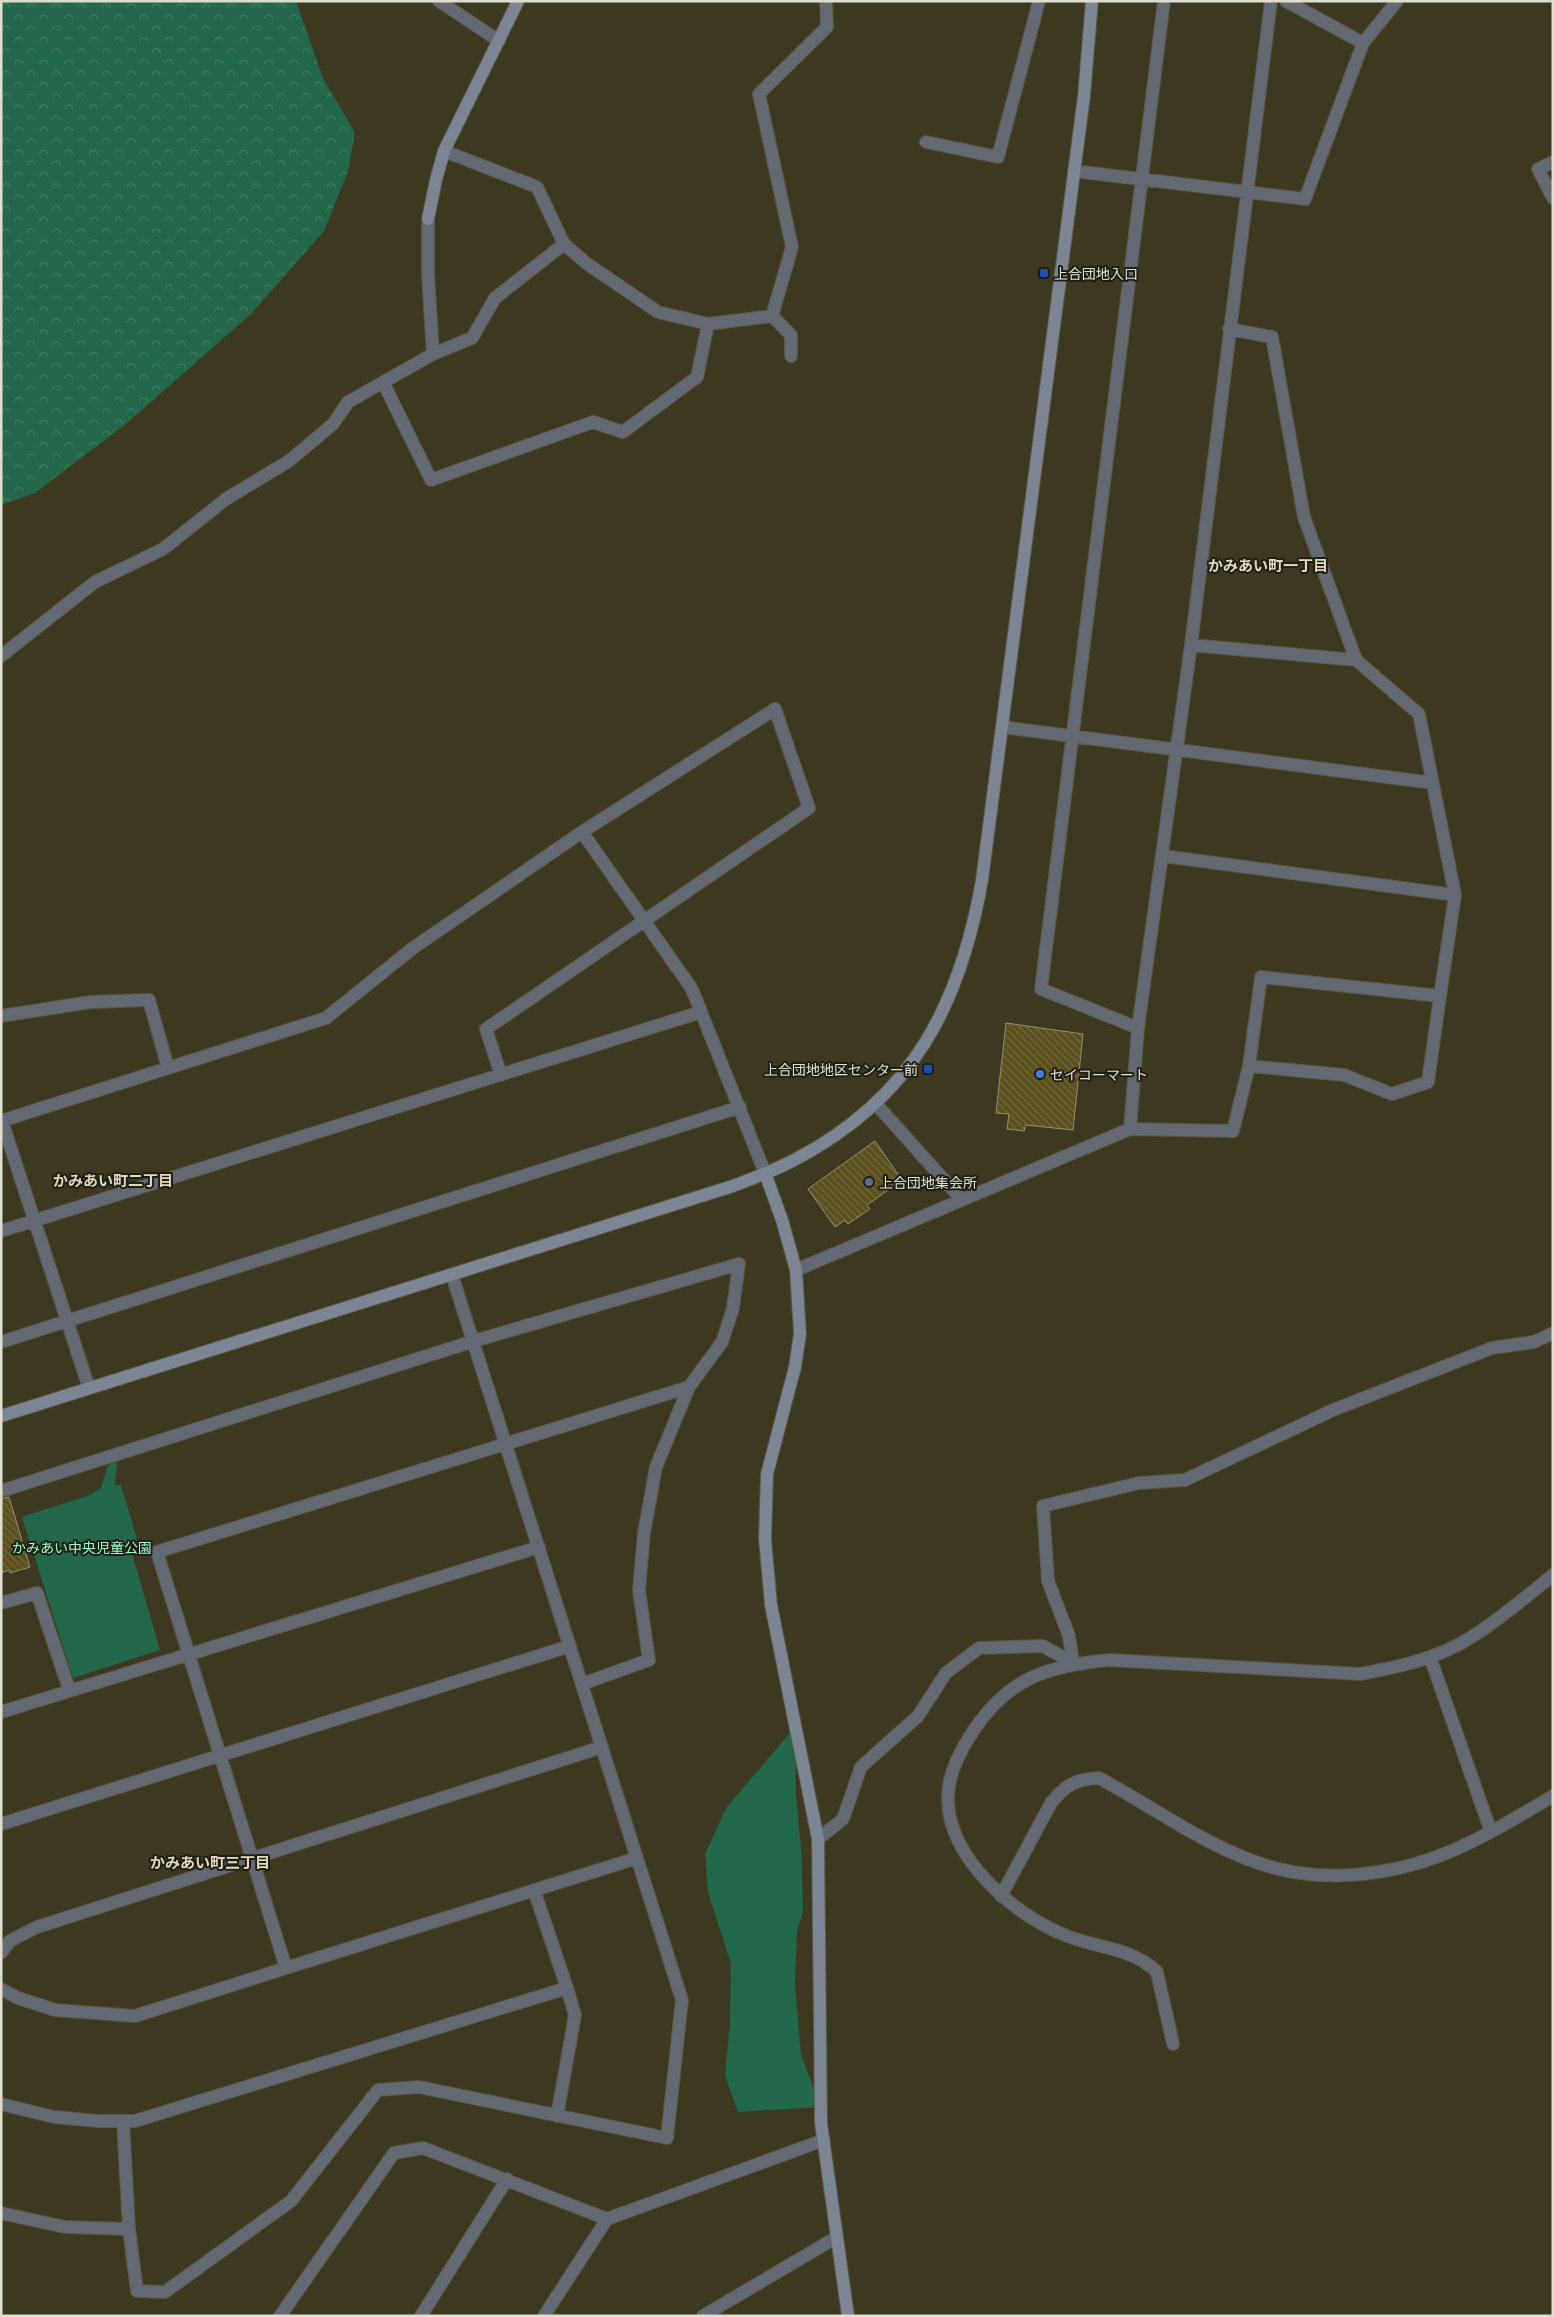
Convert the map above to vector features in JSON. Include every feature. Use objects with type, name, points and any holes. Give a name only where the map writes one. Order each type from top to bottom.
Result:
[{"type":"street","points":[[439,1],[499,41]]},
{"type":"street","points":[[433,354],[428,275],[428,219],[436,180],[444,151],[518,1]]},
{"type":"street","points":[[772,316],[792,247],[759,94],[828,27],[826,1]]},
{"type":"street","points":[[926,142],[998,157],[1039,1]]},
{"type":"street","points":[[1,1416],[695,1198],[765,1173],[796,1159],[837,1134],[876,1104],[904,1073],[931,1037],[952,991],[966,950],[982,880],[1074,171],[1092,1]]},
{"type":"street","points":[[1138,1028],[1041,989],[1164,1]]},
{"type":"street","points":[[1130,1129],[1138,1028],[1191,645],[1271,1]]},
{"type":"street","points":[[1286,1],[1363,43]]},
{"type":"street","points":[[1074,171],[1305,199],[1363,43],[1397,1]]},
{"type":"street","points":[[444,151],[537,187],[564,244],[586,263],[658,312],[708,324],[772,316]]},
{"type":"street","points":[[1553,162],[1538,169],[1553,198]]},
{"type":"street","points":[[1,656],[95,582],[163,549],[226,499],[289,461],[333,424],[348,402],[433,354],[472,338],[496,298],[564,244]]},
{"type":"street","points":[[772,316],[791,335],[791,356]]},
{"type":"street","points":[[383,382],[431,480],[593,422],[623,432],[697,377],[708,324]]},
{"type":"street","points":[[1230,329],[1272,337],[1304,517],[1356,660],[1419,714],[1455,895],[1428,1082],[1392,1094],[1344,1075],[1249,1066]]},
{"type":"street","points":[[1191,645],[1356,660]]},
{"type":"street","points":[[89,1388],[2,1121],[326,1018],[413,948],[582,832],[775,709],[809,808],[643,919],[486,1029],[501,1075]]},
{"type":"street","points":[[1002,727],[1433,783]]},
{"type":"street","points":[[582,832],[692,989],[765,1173],[782,1220],[796,1270],[800,1334],[795,1367],[767,1474],[765,1539],[771,1605],[818,1839],[821,2123],[848,2316]]},
{"type":"street","points":[[1163,856],[1455,895]]},
{"type":"street","points":[[796,1270],[1130,1129],[1233,1131],[1249,1066],[1262,977],[1440,996]]},
{"type":"street","points":[[1,1016],[91,1002],[149,1000],[168,1068]]},
{"type":"street","points":[[1,1232],[701,1012]]},
{"type":"street","points":[[876,1104],[962,1200]]},
{"type":"street","points":[[1,1342],[740,1107]]},
{"type":"street","points":[[1,1492],[474,1341],[739,1264],[733,1308],[722,1342],[689,1386],[656,1467],[644,1533],[640,1590],[649,1660],[582,1684]]},
{"type":"street","points":[[123,2121],[129,2229],[137,2291],[166,2292],[291,2201],[378,2090],[419,2087],[667,2138],[682,2000],[452,1275]]},
{"type":"street","points":[[1073,1663],[1069,1636],[1048,1581],[1042,1506],[1139,1483],[1185,1480],[1333,1410],[1492,1348],[1534,1342],[1553,1333]]},
{"type":"street","points":[[286,1968],[157,1552],[689,1386]]},
{"type":"street","points":[[1,1712],[69,1689],[539,1547]]},
{"type":"street","points":[[1173,2044],[1158,1972],[1149,1964],[1115,1950],[1067,1936],[1030,1917],[1001,1896],[961,1846],[952,1825],[948,1800],[950,1776],[961,1749],[993,1704],[1017,1686],[1045,1670],[1073,1663],[1109,1660],[1360,1674],[1392,1668],[1430,1657],[1469,1639],[1504,1614],[1553,1574]]},
{"type":"street","points":[[1,1603],[37,1593],[69,1689]]},
{"type":"street","points":[[1,1824],[570,1646]]},
{"type":"street","points":[[818,1839],[843,1819],[861,1767],[918,1716],[946,1673],[979,1648],[1043,1646],[1073,1663]]},
{"type":"street","points":[[1430,1657],[1491,1832]]},
{"type":"street","points":[[1,1952],[10,1941],[37,1927],[602,1747]]},
{"type":"street","points":[[1001,1896],[1051,1803],[1060,1792],[1071,1784],[1083,1779],[1099,1778],[1200,1836],[1244,1857],[1292,1872],[1339,1876],[1387,1870],[1421,1862],[1449,1852],[1491,1832],[1553,1796]]},
{"type":"street","points":[[1,1989],[18,1998],[55,2010],[135,2016],[637,1858]]},
{"type":"street","points":[[534,1890],[575,2015],[557,2116]]},
{"type":"street","points":[[1,2104],[54,2117],[135,2121],[567,1988]]},
{"type":"street","points":[[544,2316],[607,2219],[824,2140]]},
{"type":"street","points":[[280,2316],[394,2152],[423,2148],[607,2219]]},
{"type":"street","points":[[421,2316],[507,2179]]},
{"type":"street","points":[[1,2213],[65,2227],[129,2229]]},
{"type":"street","points":[[703,2316],[837,2237]]},
{"type":"green space","points":[[1,1],[298,1],[297,4],[323,78],[355,133],[348,171],[324,231],[251,314],[127,423],[35,493],[1,505]]},
{"type":"green space","name":"かみあい中央児童公園","points":[[117,1462],[115,1485],[121,1485],[137,1539],[129,1543],[160,1650],[73,1678],[22,1517],[90,1495],[101,1488],[108,1465]]},
{"type":"green space","points":[[795,1727],[796,1796],[801,1848],[803,1912],[797,1930],[795,1984],[801,2055],[821,2107],[738,2112],[725,2076],[730,2022],[731,1964],[708,1892],[705,1854],[726,1808]]},
{"type":"building","name":"セイコーマート","points":[[1006,1023],[1083,1034],[1073,1130],[1026,1125],[1024,1131],[1007,1129],[1009,1114],[996,1113]]},
{"type":"building","name":"上合団地集会所","points":[[875,1141],[902,1180],[867,1205],[870,1209],[848,1224],[845,1220],[835,1227],[808,1189]]},
{"type":"building","points":[[9,1497],[30,1567],[10,1573],[9,1570],[1,1573],[1,1499]]},
{"type":"place","name":"上合団地入口","points":[[1044,273]]},
{"type":"place","name":"上合団地地区センター前","points":[[928,1069]]},
{"type":"place","name":"セイコーマート","points":[[1040,1074]]},
{"type":"place","name":"上合団地集会所","points":[[869,1182]]},
{"type":"district","name":"かみあい町一丁目","points":[[1268,565]]},
{"type":"district","name":"かみあい町二丁目","points":[[113,1180]]},
{"type":"district","name":"かみあい町三丁目","points":[[210,1862]]}]
